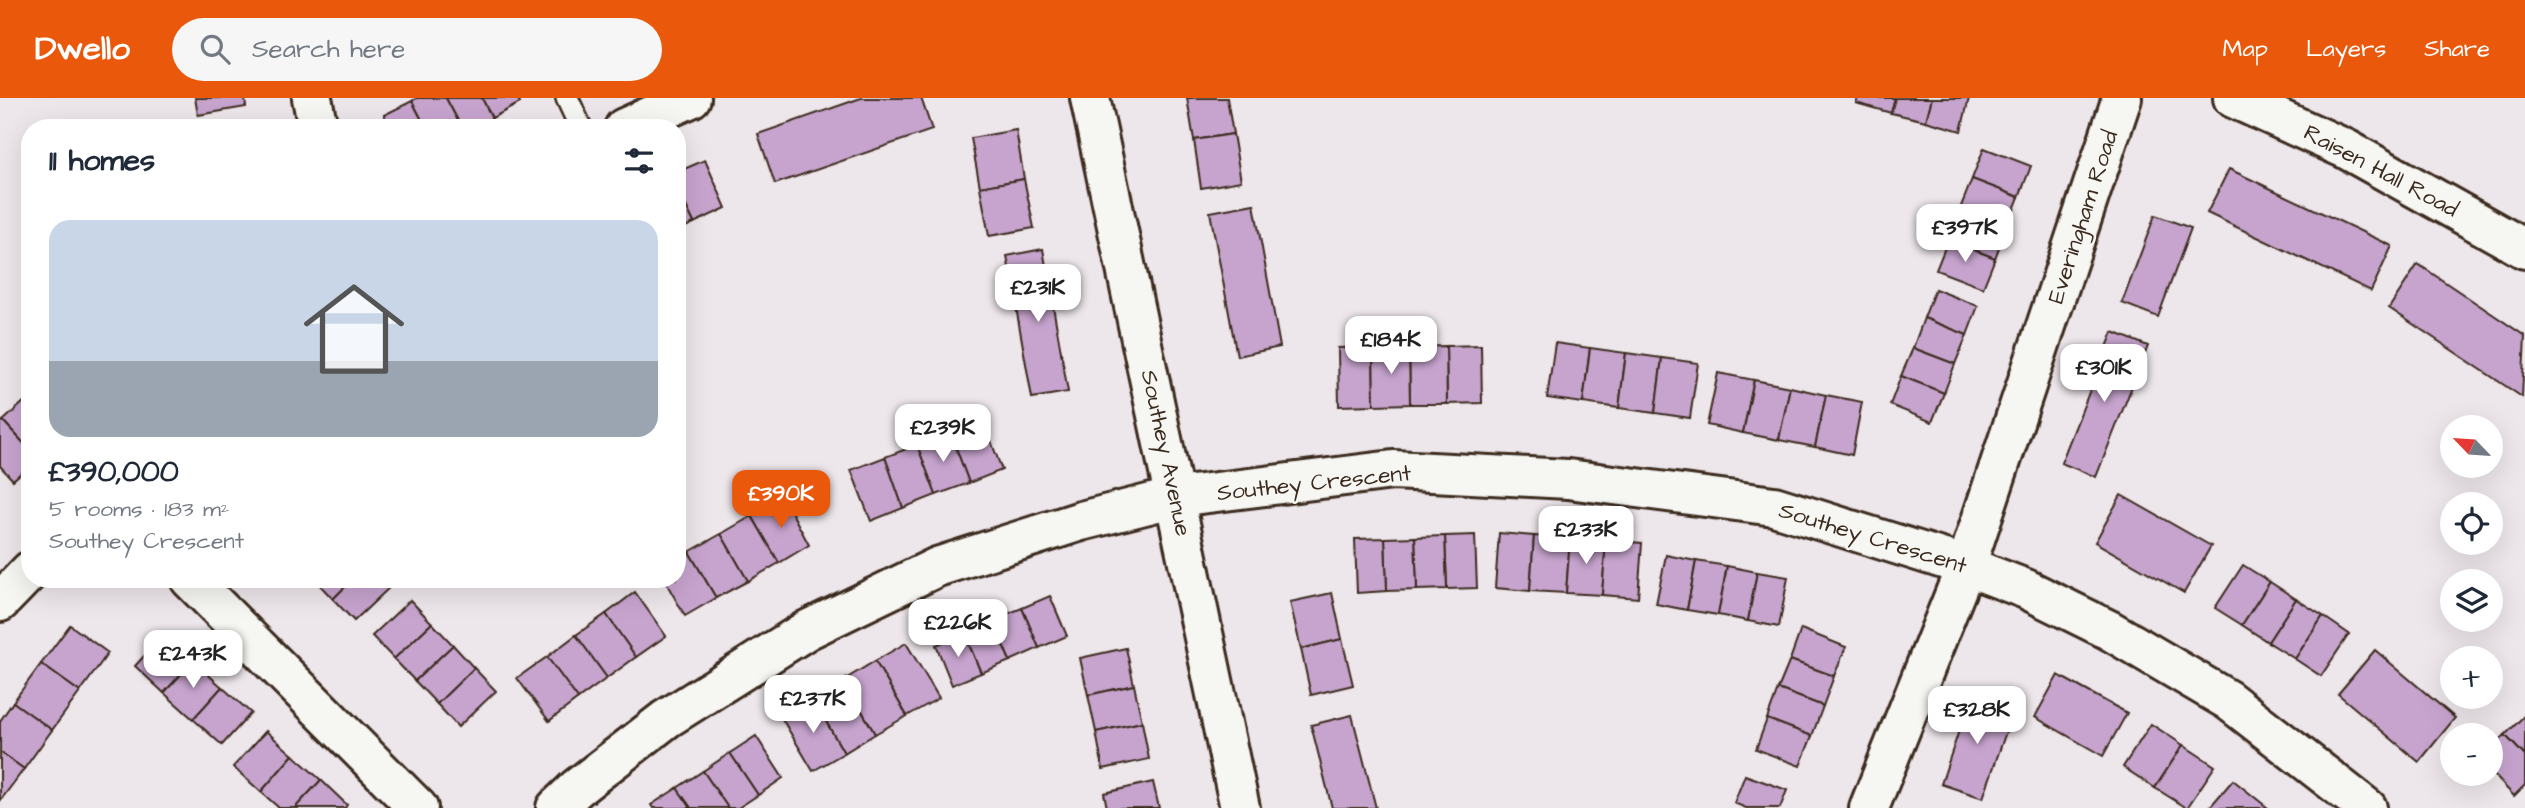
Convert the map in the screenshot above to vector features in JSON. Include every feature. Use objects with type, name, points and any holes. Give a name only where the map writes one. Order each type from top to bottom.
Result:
[{"type":"street","points":[[312,98],[316,119]]},
{"type":"street","points":[[644,119],[691,98]]},
{"type":"street","name":"Southey Avenue","points":[[1090,98],[1240,808]]},
{"type":"street","name":"Everingham Road","points":[[1869,808],[1966,566],[2122,98]]},
{"type":"street","name":"Raisen Hall Road","points":[[2233,98],[2346,149],[2525,249]]},
{"type":"street","name":"Southey Crescent","points":[[556,808],[577,788],[666,719],[807,629],[937,567],[1081,521],[1176,497],[1393,470],[1568,479],[1774,506],[1966,566],[2026,589],[2109,630],[2228,700],[2367,808]]},
{"type":"street","points":[[0,602],[21,580]]},
{"type":"street","points":[[199,588],[418,808]]},
{"type":"lane","points":[[567,98],[577,119]]},
{"type":"building","points":[[195,98],[245,98],[246,107],[198,115]]},
{"type":"building","points":[[417,98],[446,98],[457,119],[421,119],[412,101]]},
{"type":"building","points":[[446,98],[482,98],[492,118],[490,119],[457,119]]},
{"type":"building","points":[[482,98],[517,98],[520,103],[492,118]]},
{"type":"building","points":[[861,98],[921,98],[932,130],[775,184],[758,134]]},
{"type":"building","points":[[1187,98],[1227,98],[1233,134],[1194,140]]},
{"type":"building","points":[[1858,98],[1895,98],[1891,113],[1856,103]]},
{"type":"building","points":[[1895,98],[1932,98],[1926,121],[1891,113]]},
{"type":"building","points":[[1932,98],[1969,98],[1961,131],[1926,121]]},
{"type":"building","points":[[412,101],[421,119],[386,119],[384,115]]},
{"type":"building","points":[[1016,130],[1024,179],[980,187],[971,138]]},
{"type":"building","points":[[1233,134],[1241,181],[1201,188],[1194,140]]},
{"type":"building","points":[[1984,148],[2031,166],[2019,197],[1972,179]]},
{"type":"building","points":[[705,160],[726,208],[694,223],[686,206],[686,168]]},
{"type":"building","points":[[2229,169],[2392,246],[2371,291],[2207,213]]},
{"type":"building","points":[[1024,179],[1034,228],[989,236],[980,187]]},
{"type":"building","points":[[1972,179],[2019,197],[2007,227],[1960,209]]},
{"type":"building","points":[[1254,204],[1280,347],[1237,356],[1210,212]]},
{"type":"building","points":[[686,206],[694,223],[686,227]]},
{"type":"building","points":[[1960,209],[2007,227],[1995,258],[1948,240]]},
{"type":"building","points":[[2155,215],[2191,228],[2158,317],[2122,303]]},
{"type":"building","points":[[1948,240],[1995,258],[1983,288],[1936,270]]},
{"type":"building","points":[[1043,249],[1068,392],[1032,398],[1007,256]]},
{"type":"building","points":[[2418,264],[2525,336],[2522,397],[2389,308]]},
{"type":"building","points":[[1935,289],[1978,306],[1967,335],[1924,318]]},
{"type":"building","points":[[1924,318],[1967,335],[1955,364],[1913,348]]},
{"type":"building","points":[[2113,332],[2148,346],[2096,477],[2061,463]]},
{"type":"building","points":[[1555,343],[1590,348],[1583,403],[1547,398]]},
{"type":"building","points":[[1481,345],[1482,403],[1447,404],[1446,346]]},
{"type":"building","points":[[1446,346],[1447,404],[1410,404],[1409,347]]},
{"type":"building","points":[[1373,347],[1374,405],[1339,406],[1338,348]]},
{"type":"building","points":[[1373,347],[1409,347],[1410,404],[1374,405]]},
{"type":"building","points":[[1590,348],[1626,353],[1619,408],[1583,403]]},
{"type":"building","points":[[1913,348],[1955,364],[1944,393],[1901,376]]},
{"type":"building","points":[[1626,353],[1662,358],[1655,413],[1619,408]]},
{"type":"building","points":[[1662,358],[1698,363],[1690,418],[1655,413]]},
{"type":"building","points":[[1718,373],[1754,380],[1743,433],[1707,425]]},
{"type":"building","points":[[1901,376],[1944,393],[1932,422],[1890,405]]},
{"type":"building","points":[[1754,380],[1790,387],[1779,440],[1743,433]]},
{"type":"building","points":[[1790,387],[1826,395],[1815,447],[1779,440]]},
{"type":"building","points":[[1826,395],[1862,402],[1852,455],[1815,447]]},
{"type":"building","points":[[21,404],[21,440],[3,421]]},
{"type":"building","points":[[983,420],[1002,470],[969,483],[950,432]]},
{"type":"building","points":[[3,421],[21,440],[21,473],[13,480],[0,466],[0,423]]},
{"type":"building","points":[[950,432],[969,483],[936,495],[917,445]]},
{"type":"building","points":[[917,445],[936,495],[903,508],[885,457]]},
{"type":"building","points":[[885,457],[903,508],[871,521],[851,470]]},
{"type":"building","points":[[2121,495],[2211,546],[2184,593],[2095,542]]},
{"type":"building","points":[[784,498],[809,545],[779,563],[752,516]]},
{"type":"building","points":[[752,516],[779,563],[748,581],[721,534]]},
{"type":"building","points":[[1499,533],[1534,536],[1530,591],[1495,588]]},
{"type":"building","points":[[721,534],[748,581],[716,598],[689,552]]},
{"type":"building","points":[[1475,535],[1477,588],[1447,589],[1445,536]]},
{"type":"building","points":[[1445,536],[1447,589],[1417,590],[1415,537]]},
{"type":"building","points":[[1534,536],[1570,538],[1566,593],[1530,591]]},
{"type":"building","points":[[1415,537],[1417,590],[1387,591],[1385,538]]},
{"type":"building","points":[[1385,538],[1387,591],[1357,593],[1355,539]]},
{"type":"building","points":[[1570,538],[1606,540],[1602,595],[1566,593]]},
{"type":"building","points":[[1606,540],[1642,543],[1638,598],[1602,595]]},
{"type":"building","points":[[689,552],[716,598],[685,616],[669,588],[686,588],[686,554]]},
{"type":"building","points":[[1666,555],[1696,561],[1687,610],[1656,604]]},
{"type":"building","points":[[1696,561],[1727,566],[1718,615],[1687,610]]},
{"type":"building","points":[[2243,565],[2270,582],[2242,625],[2215,608]]},
{"type":"building","points":[[1727,566],[1757,572],[1748,621],[1718,615]]},
{"type":"building","points":[[1757,572],[1788,577],[1779,627],[1748,621]]},
{"type":"building","points":[[2270,582],[2296,599],[2268,642],[2242,625]]},
{"type":"building","points":[[323,588],[344,588],[333,599]]},
{"type":"building","points":[[344,588],[389,588],[354,621],[333,599]]},
{"type":"building","points":[[635,592],[666,636],[636,657],[606,614]]},
{"type":"building","points":[[1332,593],[1342,639],[1301,649],[1290,602]]},
{"type":"building","points":[[1050,596],[1067,636],[1039,648],[1022,608]]},
{"type":"building","points":[[2296,599],[2323,616],[2295,659],[2268,642]]},
{"type":"building","points":[[410,600],[432,623],[394,659],[372,636]]},
{"type":"building","points":[[1022,608],[1039,648],[1010,661],[992,620]]},
{"type":"building","points":[[606,614],[636,657],[607,678],[576,635]]},
{"type":"building","points":[[2323,616],[2349,634],[2321,676],[2295,659]]},
{"type":"building","points":[[992,620],[1010,661],[981,673],[964,633]]},
{"type":"building","points":[[432,623],[453,645],[415,681],[394,659]]},
{"type":"building","points":[[70,625],[108,653],[80,692],[41,664]]},
{"type":"building","points":[[1801,629],[1846,647],[1834,676],[1790,660]]},
{"type":"building","points":[[964,633],[981,673],[952,685],[936,645]]},
{"type":"building","points":[[164,634],[193,661],[164,693],[135,666]]},
{"type":"building","points":[[576,635],[607,678],[578,699],[547,657]]},
{"type":"building","points":[[1342,639],[1353,685],[1311,695],[1301,649]]},
{"type":"building","points":[[906,643],[939,698],[907,716],[875,661]]},
{"type":"building","points":[[453,645],[474,668],[437,704],[415,681]]},
{"type":"building","points":[[1126,648],[1134,685],[1088,695],[1080,658]]},
{"type":"building","points":[[2375,650],[2440,705],[2440,709],[2444,709],[2455,718],[2451,723],[2440,723],[2440,736],[2419,762],[2338,694]]},
{"type":"building","points":[[547,657],[578,699],[549,721],[517,678]]},
{"type":"building","points":[[1790,660],[1834,676],[1823,706],[1778,689]]},
{"type":"building","points":[[193,661],[222,687],[193,719],[164,693]]},
{"type":"building","points":[[875,661],[907,716],[875,734],[844,680]]},
{"type":"building","points":[[41,664],[80,692],[52,730],[13,702]]},
{"type":"building","points":[[474,668],[496,691],[458,727],[437,704]]},
{"type":"building","points":[[2058,675],[2127,713],[2103,756],[2035,717]]},
{"type":"building","points":[[844,680],[875,734],[844,753],[813,699]]},
{"type":"building","points":[[1134,685],[1142,722],[1096,732],[1088,695]]},
{"type":"building","points":[[222,687],[251,713],[222,745],[193,719]]},
{"type":"building","points":[[1778,689],[1823,706],[1812,736],[1767,719]]},
{"type":"building","points":[[1971,695],[2014,709],[1983,798],[1941,784]]},
{"type":"building","points":[[813,699],[844,753],[813,771],[781,717]]},
{"type":"building","points":[[13,702],[52,730],[24,769],[0,752],[0,721]]},
{"type":"building","points":[[1352,715],[1376,808],[1332,808],[1311,725]]},
{"type":"building","points":[[2525,715],[2525,756],[2505,735]]},
{"type":"building","points":[[1767,719],[1812,736],[1800,766],[1756,749]]},
{"type":"building","points":[[1142,722],[1149,759],[1103,769],[1096,732]]},
{"type":"building","points":[[2151,724],[2183,745],[2155,788],[2123,767]]},
{"type":"building","points":[[266,731],[293,755],[261,792],[233,767]]},
{"type":"building","points":[[2505,735],[2525,756],[2525,785],[2514,796],[2503,785]]},
{"type":"building","points":[[756,736],[783,778],[758,795],[730,753]]},
{"type":"building","points":[[2183,745],[2215,766],[2187,808],[2155,788]]},
{"type":"building","points":[[0,752],[24,769],[0,801]]},
{"type":"building","points":[[730,753],[758,795],[738,808],[728,808],[703,771]]},
{"type":"building","points":[[293,755],[321,780],[295,808],[279,808],[261,792]]},
{"type":"building","points":[[703,771],[728,808],[691,808],[677,788]]},
{"type":"building","points":[[1745,775],[1787,790],[1780,808],[1746,808],[1734,803]]},
{"type":"building","points":[[321,780],[347,805],[345,808],[295,808]]},
{"type":"building","points":[[2233,780],[2268,808],[2209,808]]},
{"type":"building","points":[[1153,782],[1159,808],[1107,808],[1104,793]]},
{"type":"building","points":[[677,788],[691,808],[653,808],[651,805]]}]
